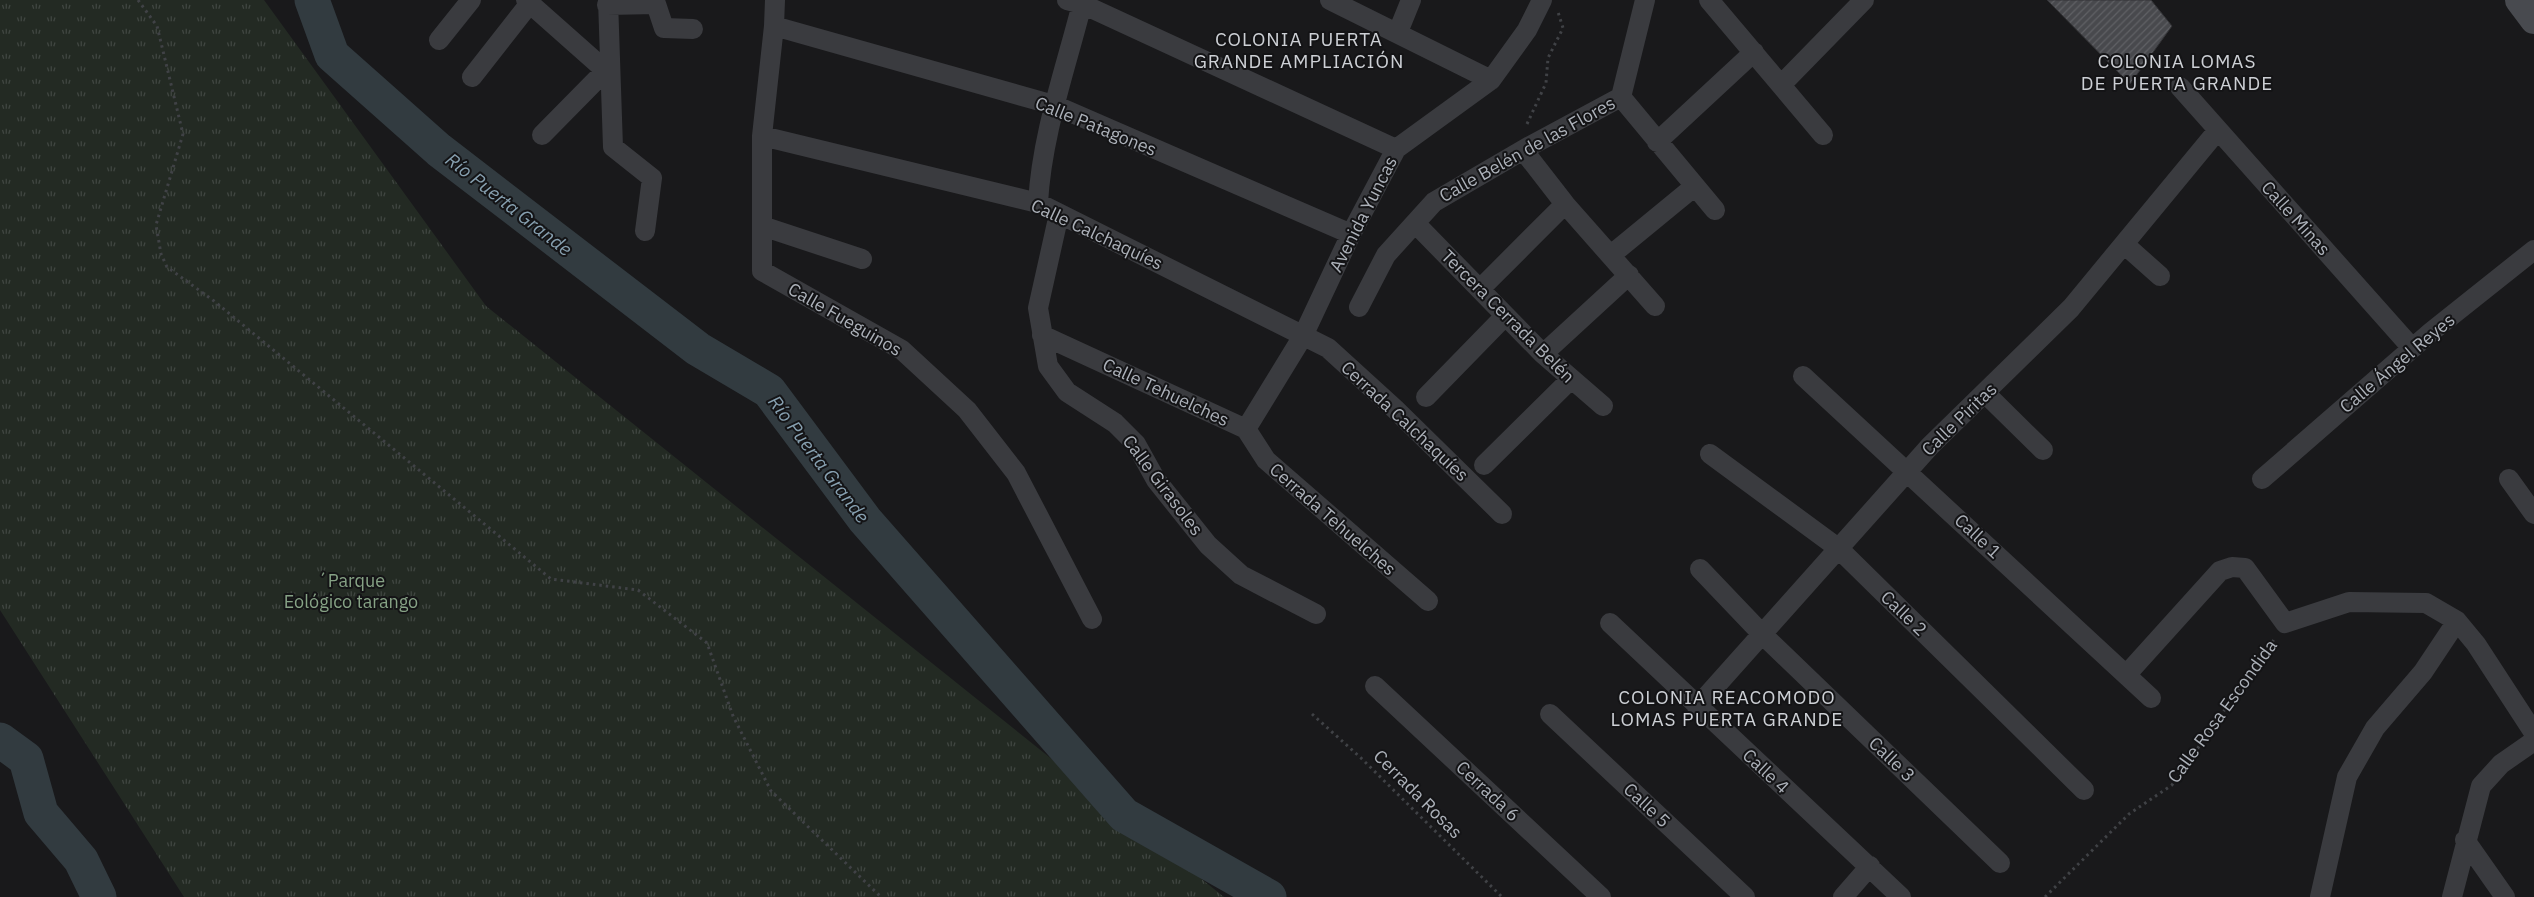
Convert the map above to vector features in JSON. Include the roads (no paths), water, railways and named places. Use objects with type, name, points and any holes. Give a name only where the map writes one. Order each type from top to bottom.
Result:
[{"type":"main road","points":[[2519,0],[2534,20]]},
{"type":"street","points":[[439,40],[472,0]]},
{"type":"street","name":"Calle Fueguinos","points":[[775,0],[762,136],[762,271],[902,350],[967,410],[1016,473],[1092,619]]},
{"type":"street","points":[[1330,0],[1398,32],[1491,80]]},
{"type":"street","points":[[1398,32],[1411,0]]},
{"type":"street","name":"Calle Belén de las Flores","points":[[1359,307],[1386,255],[1434,202],[1527,148],[1621,97],[1646,0]]},
{"type":"street","points":[[1709,0],[1823,135]]},
{"type":"street","points":[[1781,85],[1864,0]]},
{"type":"street","points":[[1038,203],[1040,169],[1077,1],[1396,148]]},
{"type":"street","points":[[472,77],[528,2],[607,68]]},
{"type":"street","points":[[645,232],[652,178],[613,147],[607,68],[607,2],[656,4],[664,28],[693,29]]},
{"type":"street","name":"Avenida Yuncas","points":[[1304,336],[1351,234],[1396,148],[1491,80],[1527,30],[1549,5]]},
{"type":"street","name":"Calle Patagones","points":[[774,26],[1054,105],[1351,234]]},
{"type":"street","points":[[1657,142],[1754,52]]},
{"type":"street","points":[[542,135],[607,68]]},
{"type":"street","name":"Calle Minas","points":[[2180,87],[2412,348]]},
{"type":"street","points":[[1621,97],[1715,210]]},
{"type":"street","name":"Calle Piritas","points":[[1697,707],[1907,471],[2071,308],[2218,130]]},
{"type":"street","name":"Calle Calchaquíes","points":[[762,136],[1038,203],[1304,336]]},
{"type":"street","points":[[1527,148],[1565,204],[1656,306]]},
{"type":"street","points":[[1611,255],[1695,186]]},
{"type":"street","points":[[1480,289],[1565,204]]},
{"type":"street","name":"Calle Girasoles","points":[[1059,214],[1038,308],[1048,366],[1067,392],[1114,423],[1136,444],[1156,480],[1208,545],[1241,575],[1316,614]]},
{"type":"street","name":"Tercera Cerrada Belén","points":[[1415,223],[1543,354],[1603,406]]},
{"type":"street","points":[[762,226],[862,259]]},
{"type":"street","points":[[2124,244],[2160,276]]},
{"type":"street","name":"Calle Ángel Reyes","points":[[2262,479],[2412,348],[2534,250]]},
{"type":"street","points":[[1543,354],[1629,275]]},
{"type":"street","points":[[1426,397],[1505,316]]},
{"type":"street","name":"Calle Tehuelches","points":[[1042,335],[1246,429],[1304,336]]},
{"type":"street","name":"Cerrada Calchaquíes","points":[[1304,336],[1328,348],[1368,384],[1502,514]]},
{"type":"street","name":"Calle 1","points":[[1803,376],[2151,698]]},
{"type":"street","points":[[1484,465],[1570,379]]},
{"type":"street","points":[[1985,393],[2043,450]]},
{"type":"street","name":"Cerrada Tehuelches","points":[[1246,429],[1266,460],[1428,601]]},
{"type":"street","name":"Calle 2","points":[[1710,454],[1838,548],[2084,790]]},
{"type":"street","points":[[2509,479],[2534,514]]},
{"type":"street","name":"Calle Rosa Escondida","points":[[2126,674],[2220,571],[2232,567],[2245,568],[2285,623],[2349,602],[2426,603],[2457,621],[2476,644],[2534,733]]},
{"type":"street","name":"Calle 3","points":[[1700,569],[1762,634],[2000,863]]},
{"type":"street","points":[[2320,897],[2347,777],[2374,728],[2423,672],[2457,621]]},
{"type":"street","name":"Calle 4","points":[[1610,623],[1697,707],[1870,866],[1901,897]]},
{"type":"street","name":"Cerrada 6","points":[[1376,686],[1602,897]]},
{"type":"street","name":"Calle 5","points":[[1550,714],[1745,897]]},
{"type":"street","points":[[2452,897],[2481,786],[2501,764],[2534,741]]},
{"type":"street","points":[[2466,840],[2505,897]]},
{"type":"street","points":[[1843,897],[1870,866]]},
{"type":"waterway","name":"Río Puerta Grande","points":[[312,0],[332,55],[439,150],[698,349],[769,391],[865,520],[1124,815],[1269,897]]},
{"type":"waterway","points":[[0,740],[26,759],[41,813],[81,860],[99,897]]},
{"type":"district","name":"COLONIA PUERTA GRANDE AMPLIACIÓN","points":[[1299,50]]},
{"type":"district","name":"COLONIA LOMAS DE PUERTA GRANDE","points":[[2177,72]]},
{"type":"district","name":"COLONIA REACOMODO LOMAS PUERTA GRANDE","points":[[1727,708]]},
{"type":"park label","name":"´Parque Eológico tarango","points":[[351,590]]}]
